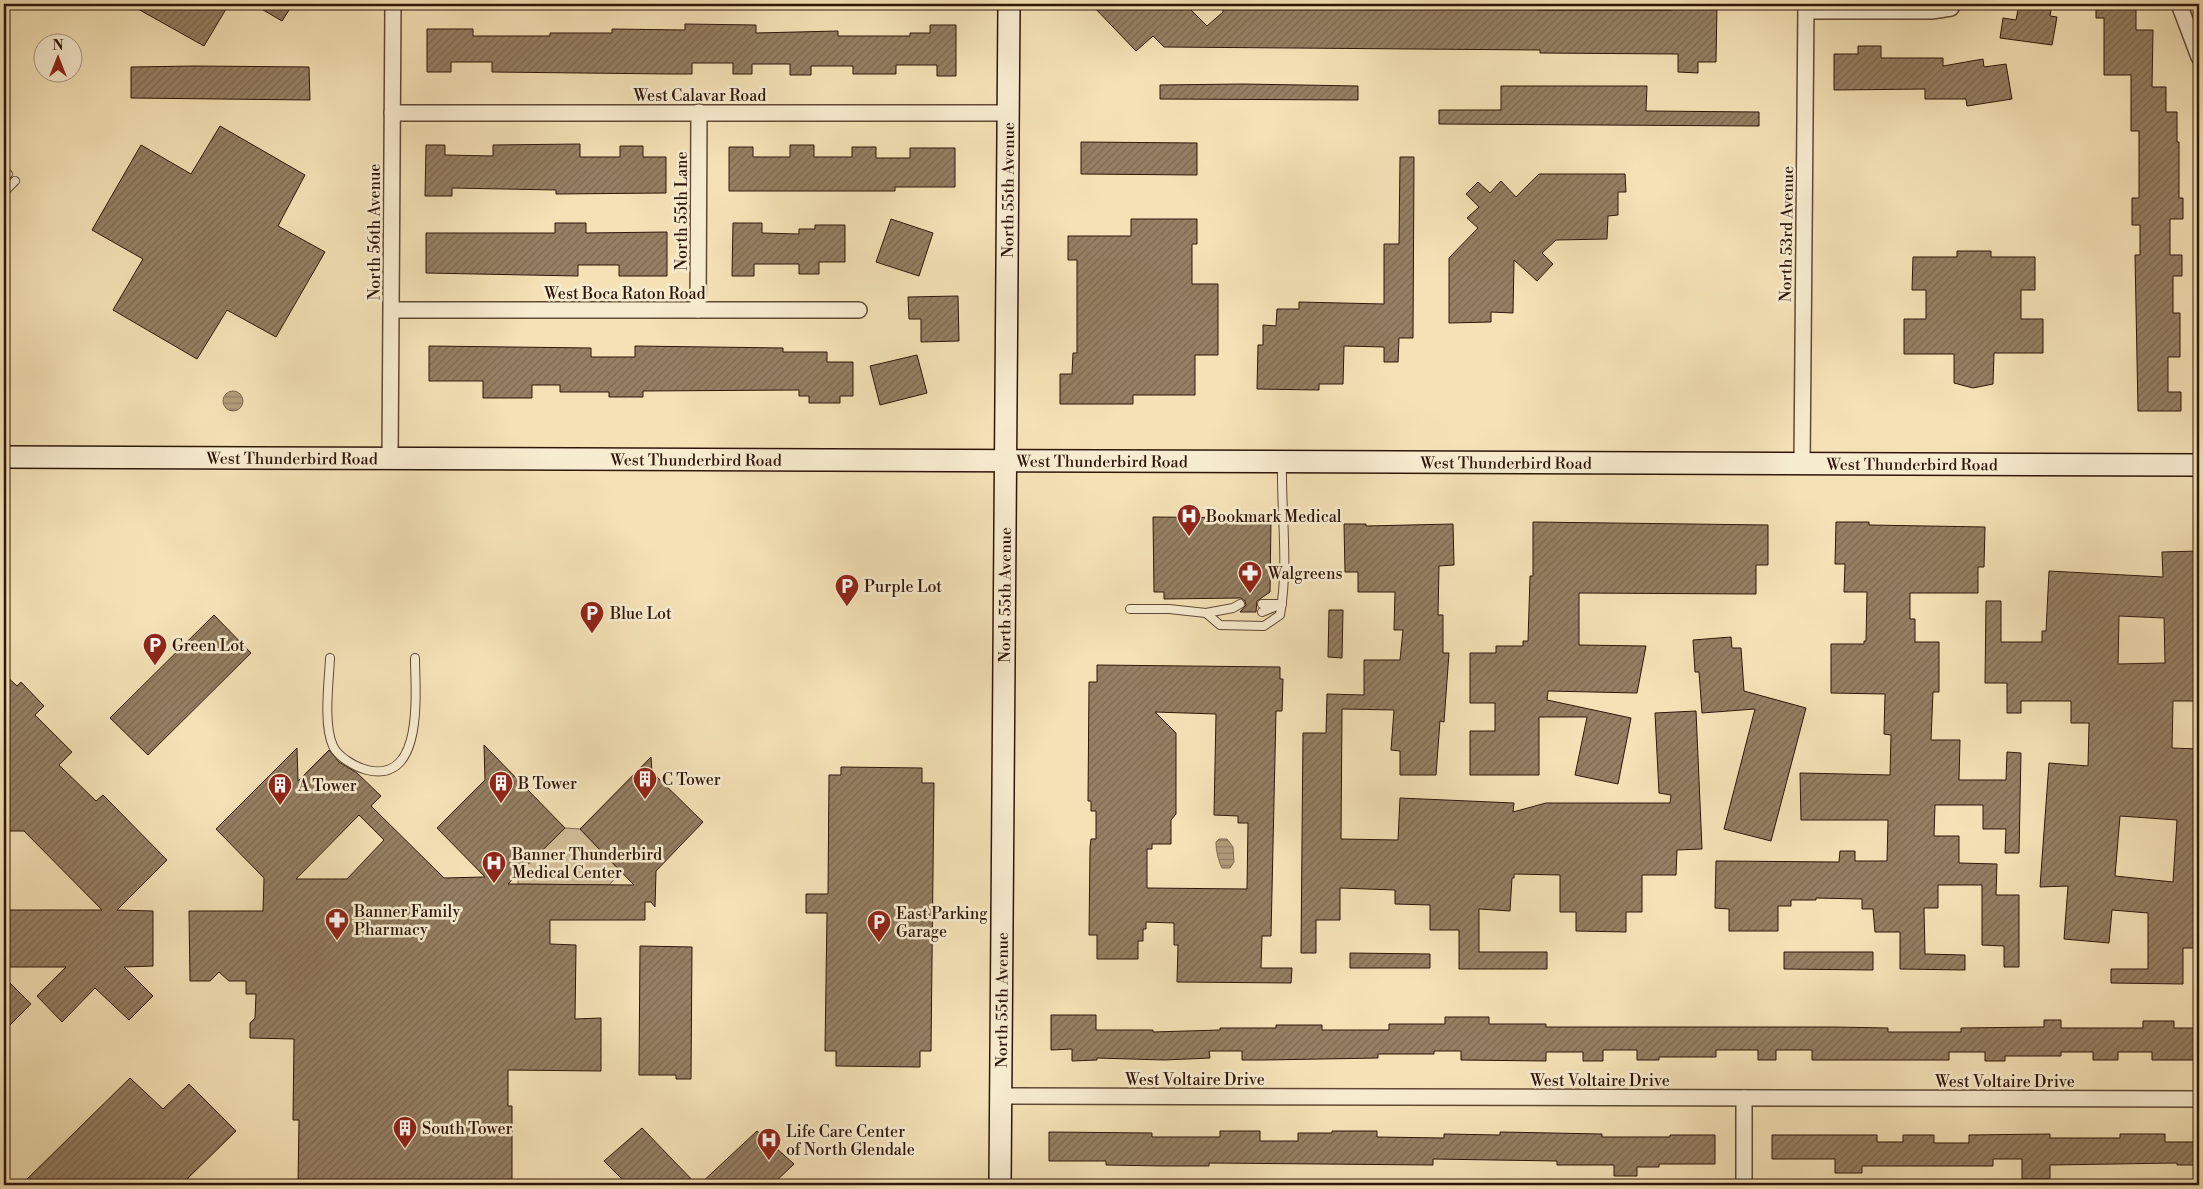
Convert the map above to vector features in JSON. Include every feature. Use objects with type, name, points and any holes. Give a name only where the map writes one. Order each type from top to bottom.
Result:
[{"type":"main road","name":"North 55th Avenue","points":[[1000,1185],[1009,4]]},
{"type":"main road","name":"West Thunderbird Road","points":[[4,457],[390,460],[2199,465]]},
{"type":"street","name":"North 56th Avenue","points":[[390,460],[393,4]]},
{"type":"street","points":[[1806,8],[1932,11],[1951,8],[1953,4]]},
{"type":"street","points":[[2179,4],[2199,57]]},
{"type":"street","name":"North 53rd Avenue","points":[[1802,464],[1806,8]]},
{"type":"street","name":"North 55th Lane","points":[[698,310],[699,112]]},
{"type":"street","name":"West Calavar Road","points":[[392,113],[1007,113]]},
{"type":"street","name":"West Boca Raton Road","points":[[392,310],[859,310]]},
{"type":"street","name":"West Voltaire Drive","points":[[1001,1096],[2199,1099]]},
{"type":"street","points":[[1744,1098],[1744,1185]]},
{"type":"lane","points":[[4,192],[15,180]]},
{"type":"lane","points":[[1206,613],[1220,625],[1264,626],[1280,614],[1284,591],[1282,462]]},
{"type":"lane","points":[[1262,608],[1282,604]]},
{"type":"lane","points":[[1130,609],[1206,613],[1238,608]]},
{"type":"lane","points":[[330,658],[329,716],[334,747],[354,765],[366,770],[376,771],[394,766],[402,759],[412,737],[415,658]]},
{"type":"shaded area","points":[[233,391],[240,394],[243,401],[240,408],[233,411],[226,408],[223,401],[226,394]]},
{"type":"shaded area","points":[[565,828],[580,829],[621,872],[609,885],[518,884],[518,874]]},
{"type":"shaded area","points":[[1219,839],[1227,839],[1233,847],[1234,862],[1230,868],[1222,868],[1217,855],[1216,842]]},
{"type":"building","points":[[129,4],[229,4],[204,46]]},
{"type":"building","points":[[253,4],[293,4],[282,21]]},
{"type":"building","points":[[1091,4],[1185,4],[1207,26],[1223,12],[1223,6],[1377,10],[1459,8],[1459,4],[1537,4],[1537,10],[1672,10],[1673,4],[1717,4],[1716,62],[1698,62],[1698,73],[1678,72],[1678,54],[1540,53],[1540,50],[1164,47],[1153,36],[1136,51]]},
{"type":"building","points":[[2019,4],[2052,4],[2050,16],[2057,17],[2052,45],[2000,38],[2003,18],[2016,20]]},
{"type":"building","points":[[2096,4],[2136,4],[2136,30],[2153,30],[2152,87],[2166,87],[2166,112],[2177,112],[2179,198],[2183,198],[2183,219],[2170,219],[2170,255],[2182,255],[2182,276],[2173,276],[2173,313],[2180,313],[2180,357],[2168,357],[2168,392],[2181,392],[2181,411],[2138,411],[2135,255],[2140,255],[2140,225],[2132,225],[2132,198],[2139,198],[2139,131],[2131,131],[2131,75],[2104,75],[2104,18],[2096,18]]},
{"type":"building","points":[[685,24],[756,25],[756,33],[838,31],[838,36],[910,36],[910,33],[930,33],[930,25],[956,25],[956,76],[937,76],[937,65],[896,65],[896,74],[853,74],[853,66],[811,66],[811,75],[790,75],[790,64],[752,64],[752,74],[733,74],[733,63],[692,63],[692,74],[492,72],[492,62],[451,62],[451,72],[427,72],[427,29],[473,29],[473,36],[550,36],[550,33],[612,33],[612,29],[685,30]]},
{"type":"building","points":[[1858,46],[1881,46],[1881,58],[1943,58],[1943,66],[1983,59],[1984,67],[2006,64],[2012,99],[1967,106],[1966,99],[1925,99],[1925,89],[1834,90],[1834,54],[1858,54]]},
{"type":"building","points":[[131,67],[309,67],[310,100],[131,98]]},
{"type":"building","points":[[1160,85],[1358,86],[1358,100],[1160,99]]},
{"type":"building","points":[[1501,86],[1647,86],[1646,111],[1759,112],[1759,126],[1439,124],[1439,110],[1501,110]]},
{"type":"building","points":[[220,126],[305,175],[278,226],[325,252],[276,337],[227,310],[197,359],[113,310],[143,259],[92,230],[141,145],[191,174]]},
{"type":"building","points":[[1081,142],[1197,143],[1197,175],[1081,174]]},
{"type":"building","points":[[580,144],[580,157],[620,157],[620,146],[643,146],[643,157],[666,157],[666,193],[556,194],[556,190],[452,188],[452,196],[425,196],[426,145],[445,145],[445,155],[493,156],[493,145]]},
{"type":"building","points":[[790,145],[814,145],[814,157],[852,157],[852,147],[876,147],[876,158],[910,158],[910,148],[955,148],[955,187],[895,187],[895,191],[729,191],[729,147],[753,147],[753,157],[790,157]]},
{"type":"building","points":[[1400,157],[1414,157],[1413,338],[1399,338],[1398,362],[1384,362],[1384,347],[1344,346],[1343,384],[1319,384],[1319,390],[1257,389],[1258,345],[1263,345],[1263,325],[1276,326],[1277,309],[1299,309],[1299,302],[1384,304],[1384,244],[1399,244]]},
{"type":"building","points":[[1539,174],[1625,174],[1626,192],[1618,192],[1618,215],[1608,216],[1607,239],[1556,240],[1542,253],[1553,264],[1537,281],[1514,260],[1513,313],[1491,312],[1491,322],[1449,323],[1449,258],[1478,228],[1467,218],[1479,207],[1466,194],[1478,182],[1490,193],[1501,181],[1516,197]]},
{"type":"building","points":[[891,219],[933,233],[919,276],[876,262]]},
{"type":"building","points":[[1131,219],[1197,219],[1197,244],[1192,244],[1192,284],[1218,284],[1218,355],[1195,355],[1195,395],[1133,395],[1133,404],[1060,404],[1060,374],[1072,374],[1073,353],[1077,353],[1077,260],[1068,260],[1068,236],[1131,236]]},
{"type":"building","points":[[555,223],[586,223],[586,233],[667,232],[667,276],[619,276],[619,265],[578,265],[578,276],[426,273],[426,233],[555,233]]},
{"type":"building","points":[[733,223],[762,223],[762,233],[799,234],[799,229],[815,229],[815,225],[845,225],[845,262],[819,262],[819,274],[799,274],[799,264],[754,264],[754,276],[732,276]]},
{"type":"building","points":[[1957,251],[1991,251],[1991,257],[2035,257],[2035,290],[2021,290],[2021,319],[2043,319],[2043,353],[1994,353],[1993,384],[1973,388],[1954,383],[1954,354],[1904,354],[1904,319],[1926,319],[1926,290],[1912,290],[1913,257],[1957,257]]},
{"type":"building","points":[[958,296],[959,341],[921,342],[921,319],[909,319],[908,297]]},
{"type":"building","points":[[429,346],[591,348],[591,357],[635,357],[635,346],[783,348],[783,352],[827,352],[827,362],[853,362],[853,396],[840,396],[840,403],[809,403],[809,396],[799,396],[799,390],[643,391],[643,397],[609,397],[609,392],[560,392],[560,385],[532,385],[532,398],[483,398],[483,381],[429,381]]},
{"type":"building","points":[[917,355],[927,393],[880,405],[870,366]]},
{"type":"building","name":"Walgreens","points":[[1153,517],[1271,518],[1270,592],[1257,601],[1256,612],[1240,612],[1246,605],[1245,601],[1241,598],[1164,599],[1164,592],[1154,592]]},
{"type":"building","points":[[1533,522],[1768,525],[1768,565],[1756,565],[1756,594],[1579,593],[1579,645],[1646,646],[1637,693],[1548,691],[1547,700],[1631,718],[1618,784],[1575,775],[1587,717],[1539,717],[1539,775],[1470,775],[1470,731],[1495,731],[1495,703],[1470,703],[1470,653],[1496,653],[1496,646],[1523,646],[1523,641],[1528,641],[1530,576],[1533,576]]},
{"type":"building","points":[[1836,522],[1869,522],[1869,525],[1985,527],[1984,567],[1978,567],[1978,593],[1910,593],[1910,619],[1915,619],[1915,642],[1939,642],[1939,692],[1933,692],[1931,740],[1960,740],[1959,780],[2006,780],[2007,752],[2021,753],[2019,853],[2005,853],[2006,829],[1983,829],[1983,805],[1935,805],[1934,836],[1959,836],[1959,863],[1997,864],[1996,895],[2019,895],[2019,967],[2004,967],[2004,946],[1982,945],[1982,885],[1938,885],[1938,908],[1924,908],[1925,954],[1965,955],[1965,970],[1900,969],[1900,932],[1875,932],[1873,909],[1862,909],[1862,899],[1816,898],[1816,900],[1791,900],[1791,906],[1778,906],[1778,931],[1729,931],[1729,909],[1715,908],[1716,861],[1839,862],[1840,851],[1855,851],[1855,861],[1887,861],[1888,820],[1801,820],[1800,773],[1890,775],[1891,735],[1884,734],[1885,694],[1831,693],[1831,644],[1864,644],[1864,641],[1866,641],[1867,592],[1844,592],[1845,564],[1835,564]]},
{"type":"building","points":[[1344,524],[1366,524],[1366,526],[1453,524],[1454,565],[1439,566],[1438,615],[1443,615],[1443,653],[1449,653],[1444,722],[1440,721],[1436,775],[1400,775],[1400,751],[1391,750],[1394,710],[1342,709],[1341,839],[1398,840],[1400,798],[1514,803],[1513,812],[1546,803],[1670,803],[1671,795],[1659,793],[1655,713],[1696,711],[1702,849],[1677,850],[1676,875],[1642,875],[1642,912],[1626,912],[1626,932],[1576,931],[1576,912],[1560,912],[1560,875],[1514,874],[1514,878],[1512,878],[1510,911],[1479,909],[1479,952],[1547,952],[1547,969],[1459,969],[1459,930],[1430,930],[1430,905],[1395,904],[1395,890],[1340,888],[1340,920],[1316,920],[1316,953],[1301,953],[1303,733],[1326,733],[1327,694],[1364,695],[1364,660],[1400,660],[1403,630],[1394,630],[1395,592],[1358,592],[1358,572],[1345,572]]},
{"type":"building","points":[[2199,551],[2199,701],[2173,701],[2172,748],[2199,749],[2199,948],[2183,948],[2183,984],[2111,983],[2111,969],[2148,969],[2148,913],[2112,910],[2109,943],[2064,939],[2068,886],[2040,887],[2049,763],[2088,766],[2089,723],[2071,723],[2071,701],[2021,701],[2021,713],[2007,713],[2007,683],[1985,683],[1986,601],[2001,601],[2001,642],[2042,642],[2042,631],[2046,631],[2049,571],[2163,577],[2162,552]],"holes":[[[2119,616],[2164,618],[2165,663],[2118,664]],[[2120,816],[2177,820],[2173,882],[2115,876]]]},
{"type":"building","points":[[1329,610],[1343,610],[1342,658],[1328,657]]},
{"type":"building","points":[[214,615],[251,653],[148,755],[110,718]]},
{"type":"building","points":[[1731,637],[1732,648],[1741,648],[1744,691],[1806,708],[1771,841],[1724,829],[1755,709],[1702,713],[1699,672],[1695,672],[1693,640]]},
{"type":"building","points":[[1097,665],[1280,667],[1280,679],[1283,679],[1282,711],[1276,711],[1271,936],[1262,936],[1261,968],[1292,968],[1291,983],[1177,982],[1178,945],[1174,945],[1174,923],[1146,922],[1146,929],[1143,929],[1143,941],[1138,941],[1138,959],[1097,959],[1097,935],[1089,935],[1090,847],[1091,839],[1096,839],[1096,811],[1091,811],[1091,801],[1088,801],[1089,682],[1097,682]],"holes":[[[1155,712],[1216,714],[1214,815],[1238,816],[1238,823],[1248,823],[1247,889],[1147,888],[1147,849],[1152,849],[1152,844],[1171,844],[1171,820],[1176,814],[1176,733]]]},
{"type":"building","points":[[4,674],[17,686],[21,682],[44,706],[35,715],[72,752],[59,765],[96,801],[103,795],[167,860],[117,910],[153,911],[153,966],[124,967],[153,996],[129,1020],[95,988],[62,1022],[37,996],[66,967],[4,967],[4,910],[102,910],[24,831],[4,831]]},
{"type":"building","points":[[484,745],[565,828],[508,884],[634,885],[580,829],[651,757],[652,772],[703,822],[656,871],[655,907],[651,902],[645,902],[645,920],[550,920],[550,944],[576,945],[575,1019],[601,1018],[601,1071],[508,1070],[508,1106],[512,1106],[512,1185],[298,1185],[299,1120],[293,1120],[294,1039],[250,1038],[250,1023],[255,1018],[256,994],[246,994],[246,981],[229,981],[219,972],[210,981],[190,981],[189,911],[263,911],[264,878],[216,829],[297,748],[298,781],[329,750],[339,762],[357,773],[381,796],[371,806],[444,878],[485,877],[437,828],[485,780]],"holes":[[[359,815],[384,840],[347,879],[296,879]]]},
{"type":"building","name":"East Parking Garage","points":[[841,767],[922,768],[922,783],[934,783],[931,1051],[920,1051],[920,1067],[836,1066],[836,1051],[825,1051],[827,913],[806,913],[806,894],[828,894],[829,775],[841,775]]},
{"type":"building","points":[[640,946],[692,947],[691,1079],[676,1079],[676,1075],[639,1075]]},
{"type":"building","points":[[1784,952],[1873,952],[1873,970],[1784,969]]},
{"type":"building","points":[[1350,953],[1430,954],[1430,968],[1350,968]]},
{"type":"building","points":[[4,977],[31,1004],[4,1031]]},
{"type":"building","points":[[1051,1015],[1096,1015],[1096,1030],[1153,1030],[1153,1032],[1220,1030],[1220,1028],[1276,1028],[1276,1025],[1322,1025],[1322,1030],[1389,1030],[1389,1024],[1445,1024],[1445,1017],[1489,1017],[1489,1024],[1546,1024],[1546,1027],[1835,1027],[1888,1028],[1888,1032],[1961,1032],[1961,1028],[2044,1027],[2044,1020],[2061,1020],[2061,1028],[2143,1028],[2143,1021],[2174,1021],[2174,1028],[2199,1028],[2199,1060],[2152,1060],[2152,1052],[2118,1052],[2118,1060],[2093,1060],[2093,1052],[2061,1052],[2061,1056],[2005,1056],[2005,1061],[1985,1061],[1985,1052],[1949,1052],[1949,1060],[1812,1060],[1812,1050],[1776,1050],[1776,1060],[1758,1060],[1758,1050],[1716,1050],[1716,1057],[1659,1057],[1659,1060],[1637,1060],[1637,1050],[1603,1050],[1603,1061],[1583,1061],[1583,1052],[1546,1052],[1546,1061],[1461,1060],[1461,1051],[1434,1051],[1434,1054],[1378,1054],[1378,1058],[1242,1060],[1242,1051],[1209,1051],[1210,1058],[1164,1060],[1097,1058],[1097,1060],[1072,1061],[1072,1049],[1051,1050]]},
{"type":"building","points":[[130,1078],[163,1109],[189,1084],[236,1131],[181,1185],[21,1185]]},
{"type":"building","points":[[642,1128],[697,1185],[628,1185],[604,1161]]},
{"type":"building","points":[[757,1131],[794,1164],[772,1185],[699,1185]]},
{"type":"building","points":[[1220,1131],[1260,1131],[1260,1141],[1298,1141],[1298,1133],[1332,1133],[1332,1131],[1377,1131],[1377,1137],[1444,1138],[1444,1134],[1500,1135],[1500,1132],[1602,1134],[1602,1137],[1715,1135],[1715,1164],[1659,1164],[1659,1167],[1637,1167],[1637,1176],[1614,1176],[1614,1165],[1557,1165],[1557,1161],[1433,1159],[1433,1165],[1209,1163],[1209,1166],[1163,1166],[1106,1165],[1106,1161],[1049,1161],[1049,1132],[1152,1133],[1152,1137],[1220,1137]]},
{"type":"building","points":[[2050,1134],[2050,1138],[2120,1138],[2120,1134],[2165,1134],[2165,1142],[2199,1142],[2199,1165],[2177,1165],[2177,1163],[2050,1165],[2050,1179],[2022,1179],[2022,1159],[1993,1159],[1993,1166],[1862,1166],[1862,1173],[1835,1173],[1835,1159],[1772,1159],[1772,1135],[1877,1135],[1877,1142],[1903,1142],[1903,1135],[1934,1135],[1934,1143],[1969,1143],[1969,1135]]},
{"type":"place","name":"Bookmark Medical","points":[[1189,537]]},
{"type":"place","name":"Walgreens","points":[[1250,594]]},
{"type":"place","name":"Purple Lot","points":[[847,607]]},
{"type":"place","name":"Blue Lot","points":[[592,634]]},
{"type":"place","name":"Green Lot","points":[[155,666]]},
{"type":"place","name":"C Tower","points":[[645,800]]},
{"type":"place","name":"B Tower","points":[[501,804]]},
{"type":"place","name":"A Tower","points":[[280,806]]},
{"type":"place","name":"Banner Thunderbird Medical Center","points":[[494,884]]},
{"type":"place","name":"Banner Family Pharmacy","points":[[337,941]]},
{"type":"place","name":"East Parking Garage","points":[[879,943]]},
{"type":"place","name":"South Tower","points":[[405,1149]]},
{"type":"place","name":"Life Care Center of North Glendale","points":[[769,1161]]}]
